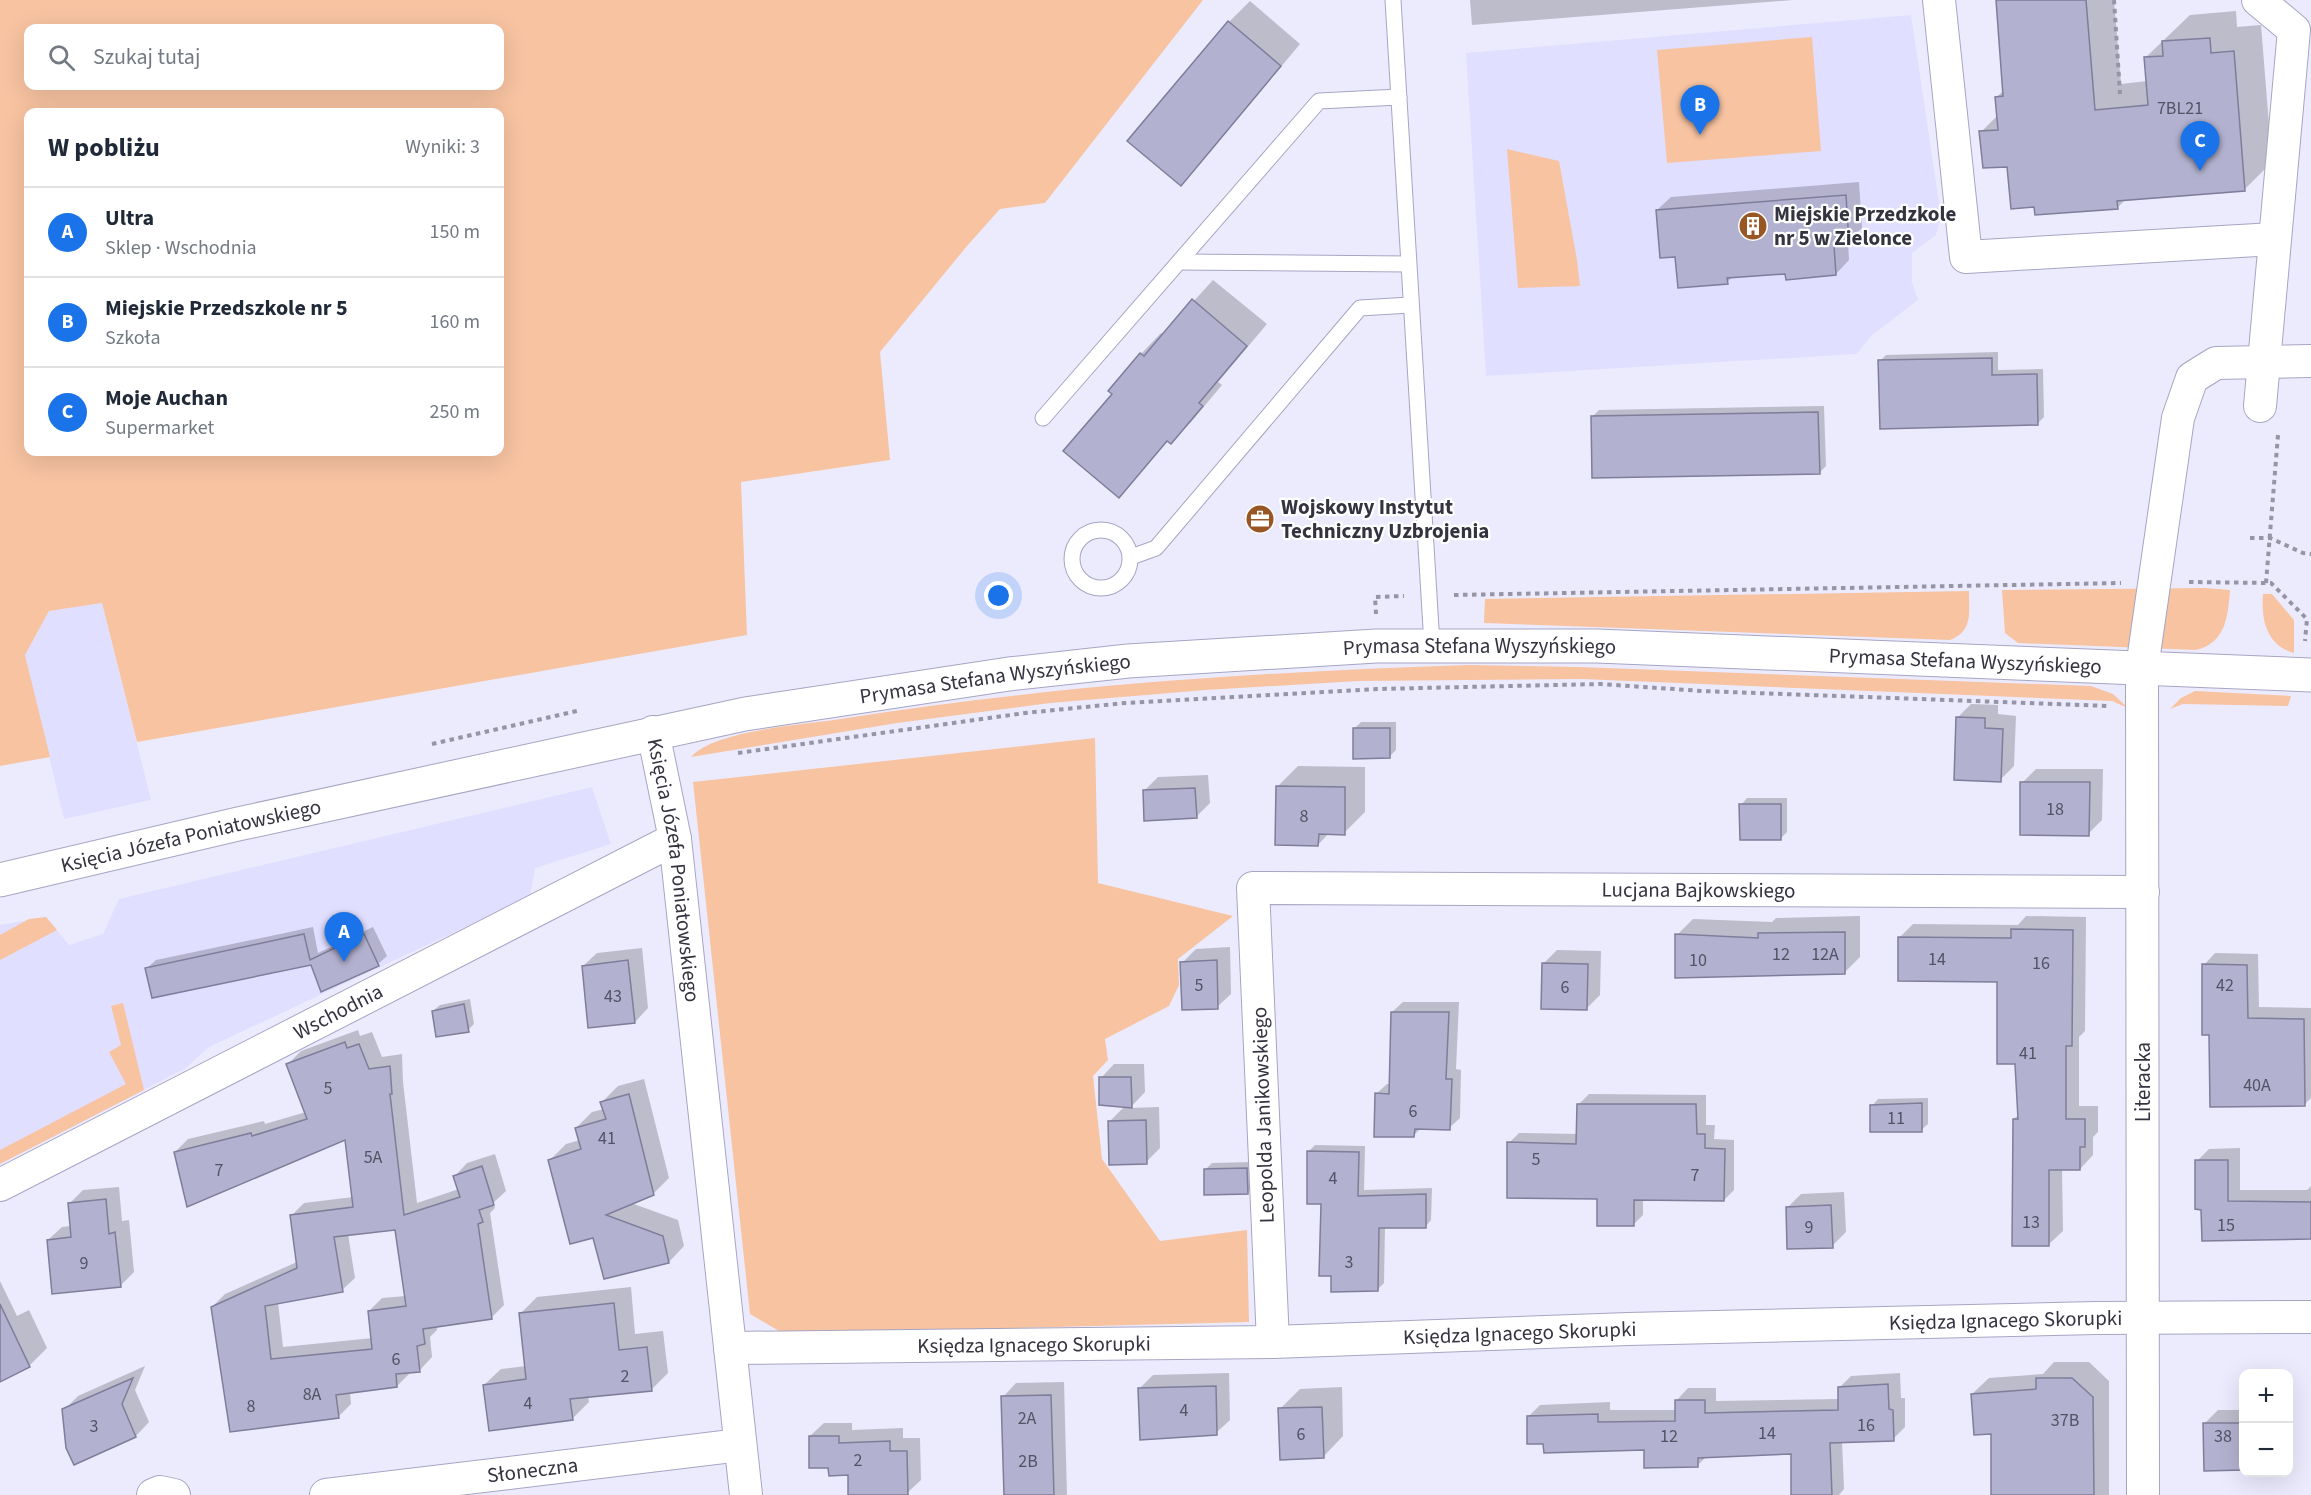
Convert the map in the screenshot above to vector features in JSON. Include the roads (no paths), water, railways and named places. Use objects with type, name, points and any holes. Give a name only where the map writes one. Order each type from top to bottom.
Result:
[{"type":"main road","name":"Prymasa Stefana Wyszyńskiego","points":[[653,732],[858,696],[1033,672],[1128,661],[1376,646],[1597,646],[2311,675]]},
{"type":"main road","name":"Księcia Józefa Poniatowskiego","points":[[0,880],[238,824],[653,732]]},
{"type":"street","points":[[1939,0],[1966,257],[2274,239]]},
{"type":"street","points":[[2258,0],[2294,30],[2260,406]]},
{"type":"street","name":"Literacka","points":[[2143,1495],[2142,668],[2178,418],[2192,378],[2216,363],[2311,361]]},
{"type":"street","name":"Księcia Józefa Poniatowskiego","points":[[653,732],[675,839],[746,1495]]},
{"type":"street","name":"Wschodnia","points":[[0,1185],[675,839]]},
{"type":"street","name":"Lucjana Bajkowskiego","points":[[1253,888],[2143,892]]},
{"type":"street","name":"Leopolda Janikowskiego","points":[[1253,888],[1273,1342]]},
{"type":"street","name":"Księdza Ignacego Skorupki","points":[[730,1348],[1273,1342],[1628,1329],[2311,1317]]},
{"type":"street","name":"Słoneczna","points":[[326,1495],[740,1445]]},
{"type":"street","points":[[153,1495],[160,1492],[174,1495]]},
{"type":"lane","points":[[1393,0],[1432,645]]},
{"type":"lane","points":[[1043,418],[1319,102],[1399,97]]},
{"type":"lane","points":[[1179,262],[1408,264]]},
{"type":"lane","points":[[1131,556],[1156,548],[1360,308],[1410,305]]},
{"type":"place","name":"Miejskie Przedszkole nr 5","points":[[1700,135]]},
{"type":"place","name":"Moje Auchan","points":[[2200,171]]},
{"type":"place","name":"Miejskie Przedzkole nr 5 w Zielonce","points":[[1753,226]]},
{"type":"place","name":"Wojskowy Instytut Techniczny Uzbrojenia","points":[[1260,519]]},
{"type":"place","name":"Ultra","points":[[344,962]]}]
